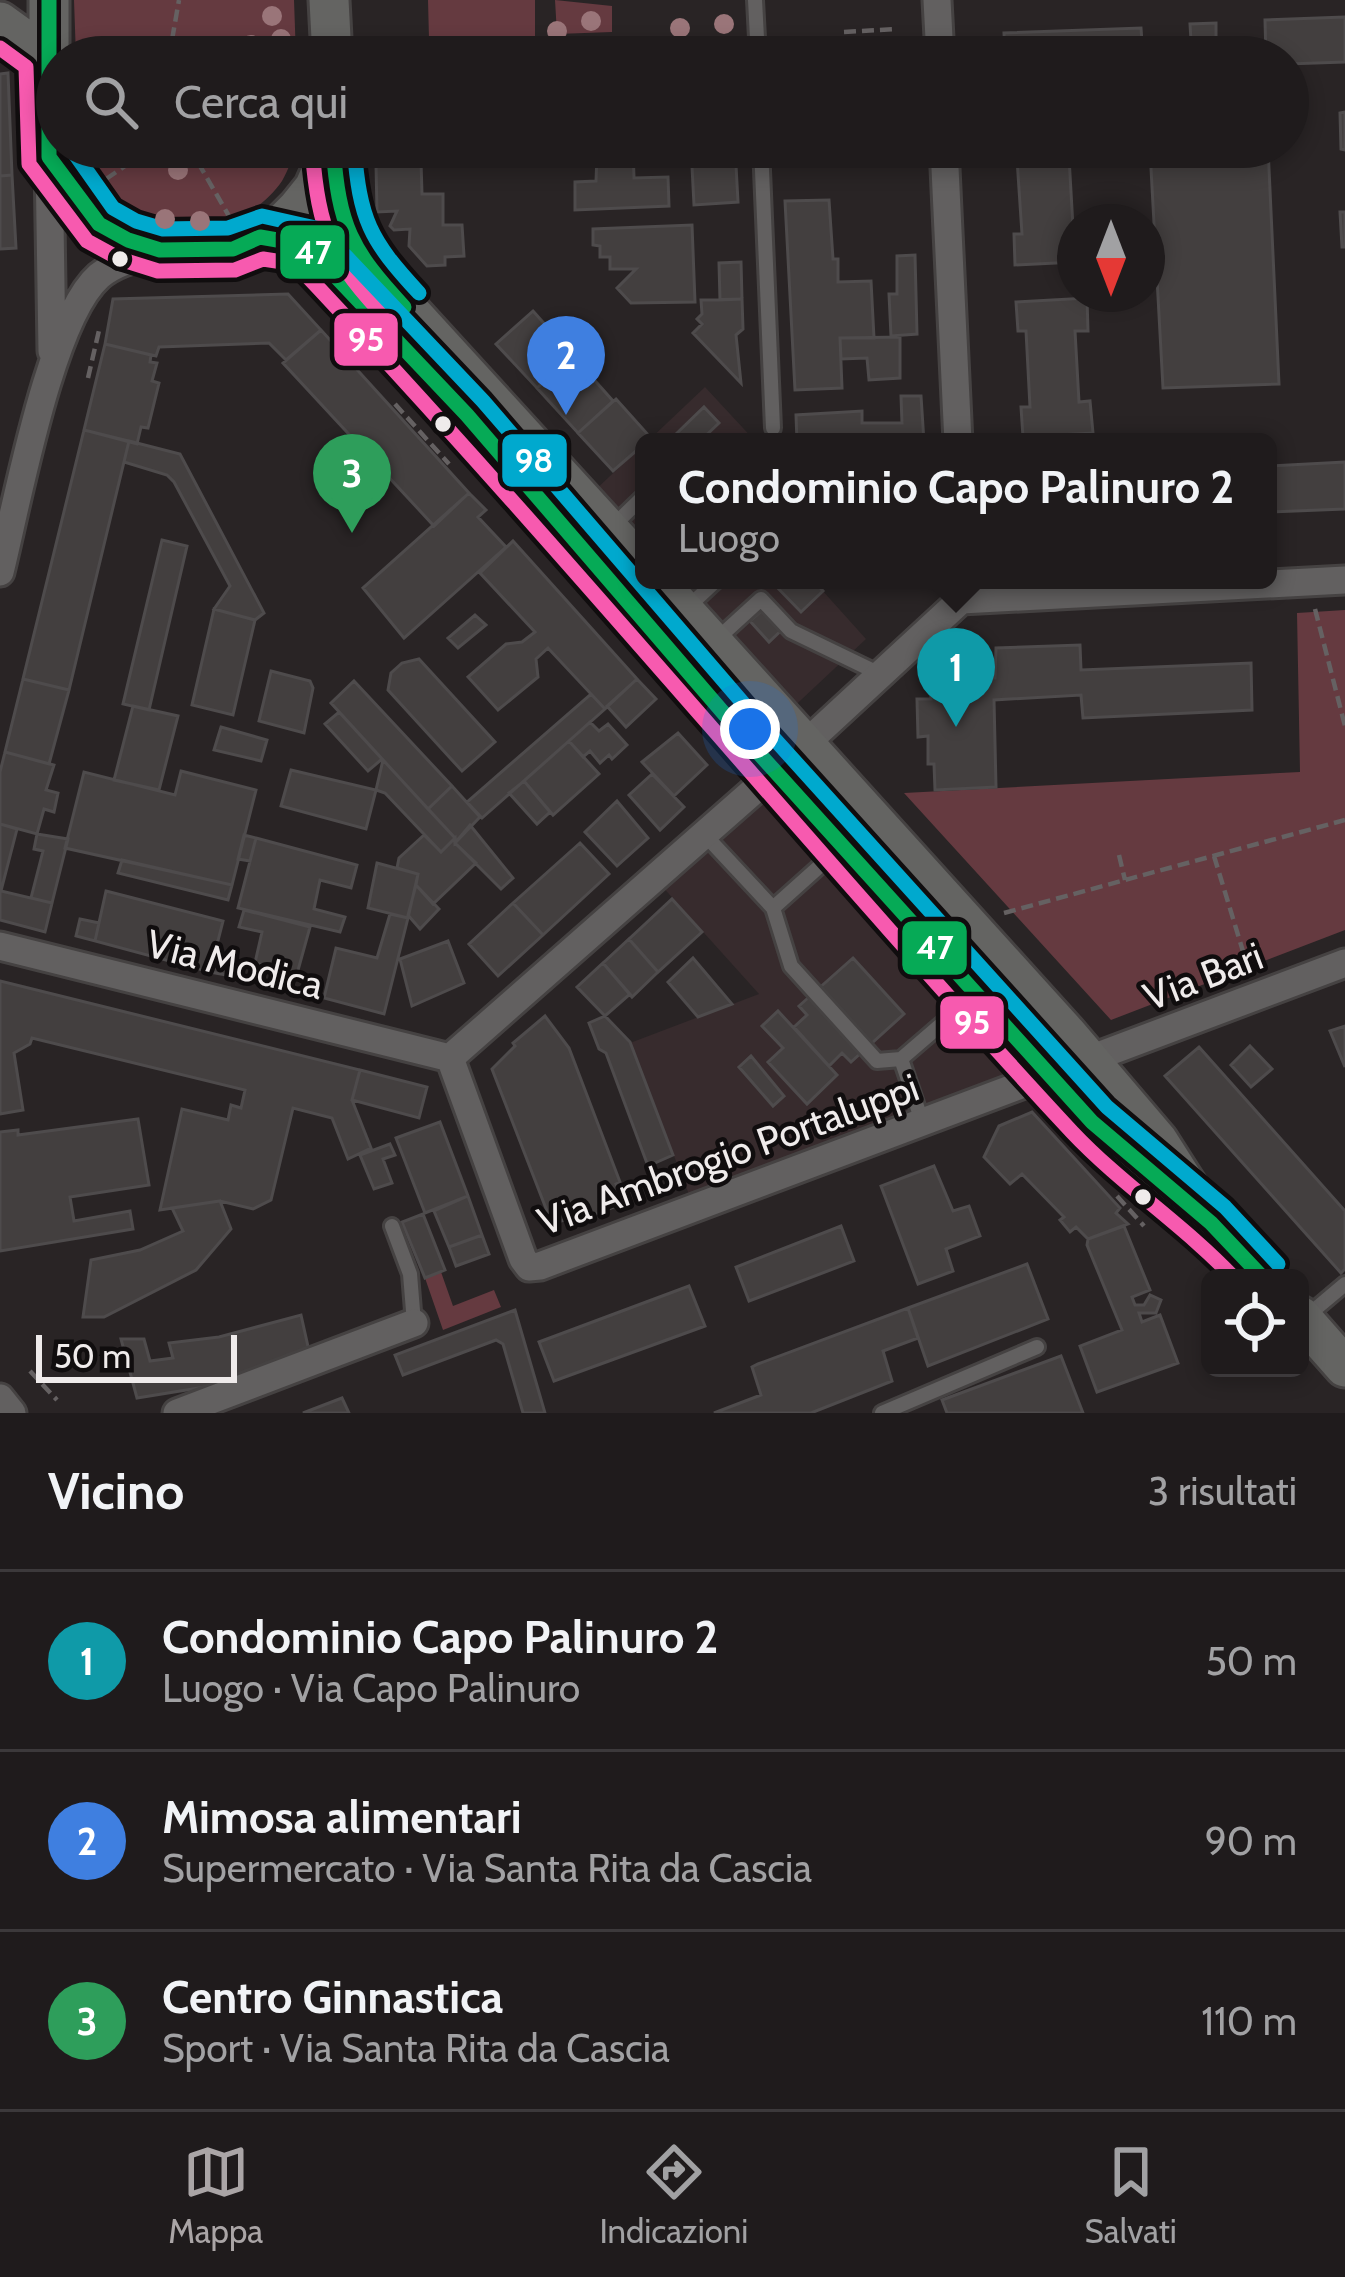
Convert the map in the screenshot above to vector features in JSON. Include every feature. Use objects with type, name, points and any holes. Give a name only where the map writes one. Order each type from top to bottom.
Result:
[{"type":"main road","points":[[48,36],[49,0]]},
{"type":"main road","points":[[334,36],[336,5]]},
{"type":"main road","points":[[0,22],[36,48]]},
{"type":"main road","points":[[57,168],[99,224],[128,240],[160,250],[233,249],[246,229]]},
{"type":"main road","points":[[246,229],[280,226],[314,188],[323,168]]},
{"type":"main road","points":[[335,168],[341,221],[351,247],[635,558]]},
{"type":"main road","points":[[246,229],[306,245],[318,257],[467,415],[776,772],[1092,1122],[1210,1223],[1255,1269]]},
{"type":"main road","points":[[664,589],[988,944],[1158,1141],[1210,1223]]},
{"type":"main road","points":[[1309,1327],[1345,1367]]},
{"type":"street","points":[[937,0],[939,36]]},
{"type":"street","points":[[49,168],[52,360]]},
{"type":"street","points":[[945,168],[958,433]]},
{"type":"street","points":[[0,572],[52,360],[96,278],[116,264],[160,250]]},
{"type":"street","points":[[1277,582],[1345,580]]},
{"type":"street","points":[[450,1058],[776,772],[962,590],[1000,589]]},
{"type":"street","name":"Via Modica","points":[[0,946],[450,1058]]},
{"type":"street","name":"Via Bari","points":[[1089,1061],[1345,963]]},
{"type":"street","name":"Via Ambrogio Portaluppi","points":[[450,1058],[517,1246],[529,1267],[553,1263],[1089,1061]]},
{"type":"street","points":[[177,1413],[414,1323]]},
{"type":"street","points":[[0,1398],[12,1413]]},
{"type":"lane","points":[[755,0],[757,36]]},
{"type":"lane","points":[[762,168],[773,428]]},
{"type":"lane","points":[[609,530],[635,505]]},
{"type":"lane","points":[[684,611],[707,589]]},
{"type":"lane","points":[[713,643],[761,598],[791,631],[880,674]]},
{"type":"lane","points":[[704,834],[773,908],[791,966],[877,1061],[901,1059],[977,994]]},
{"type":"lane","points":[[773,908],[842,846]]},
{"type":"lane","points":[[901,1059],[923,1124]]},
{"type":"lane","points":[[392,1226],[410,1274],[414,1323]]},
{"type":"lane","points":[[1309,1312],[1345,1284]]},
{"type":"lane","points":[[882,1413],[1036,1347]]},
{"type":"lane","points":[[918,1396],[925,1413]]},
{"type":"path","points":[[173,36],[179,0]]},
{"type":"path","points":[[844,32],[896,29]]},
{"type":"path","points":[[101,182],[122,168]]},
{"type":"path","points":[[202,168],[246,229]]},
{"type":"path","points":[[88,379],[101,323]]},
{"type":"path","points":[[395,404],[449,464]]},
{"type":"path","points":[[1314,607],[1345,726]]},
{"type":"path","points":[[1334,683],[1345,680]]},
{"type":"path","points":[[1004,913],[1345,820]]},
{"type":"path","points":[[1119,855],[1125,880]]},
{"type":"path","points":[[1214,856],[1249,971]]},
{"type":"path","points":[[1117,1196],[1144,1226]]},
{"type":"path","points":[[30,1371],[57,1400]]},
{"type":"shaded area","points":[[74,0],[294,0],[295,36],[75,36]]},
{"type":"shaded area","points":[[428,0],[535,0],[535,36],[429,36]]},
{"type":"shaded area","points":[[555,0],[612,6],[612,32],[557,34]]},
{"type":"shaded area","points":[[94,168],[288,168],[269,197],[252,210],[212,227],[191,230],[170,230],[131,216],[102,185]]},
{"type":"shaded area","points":[[705,387],[748,433],[656,433]]},
{"type":"shaded area","points":[[635,452],[635,543],[592,493]]},
{"type":"shaded area","points":[[676,589],[821,589],[866,639],[785,715]]},
{"type":"shaded area","points":[[1345,610],[1345,930],[1111,1020],[904,793],[1300,772],[1297,613]]},
{"type":"shaded area","points":[[774,787],[1034,1070],[690,1197],[630,1043],[759,994],[660,884]]},
{"type":"shaded area","points":[[441,1272],[453,1306],[494,1290],[501,1307],[443,1330],[425,1278]]},
{"type":"building","points":[[1345,17],[1345,62],[1309,63],[1309,36],[1265,36],[1265,20]]},
{"type":"building","points":[[1216,23],[1216,36],[1191,36],[1190,24]]},
{"type":"building","points":[[1141,28],[1142,36],[1004,36]]},
{"type":"building","points":[[8,73],[12,175],[0,176],[0,74]]},
{"type":"building","points":[[1345,112],[1345,150],[1341,149],[1340,113]]},
{"type":"building","points":[[376,168],[421,168],[422,194],[443,194],[443,225],[462,225],[464,256],[445,257],[445,265],[427,266],[409,246],[410,229],[390,226],[397,211],[377,212]]},
{"type":"building","points":[[596,168],[634,168],[634,178],[668,177],[669,206],[575,210],[575,182],[596,181]]},
{"type":"building","points":[[692,168],[736,168],[738,202],[694,205]]},
{"type":"building","points":[[1018,168],[1070,168],[1072,204],[1057,204],[1057,263],[1015,265],[1014,234],[1022,234]]},
{"type":"building","points":[[1151,168],[1269,168],[1279,384],[1163,388],[1159,312],[1165,312],[1165,204],[1153,204]]},
{"type":"building","points":[[12,175],[16,248],[0,249],[0,176]]},
{"type":"building","points":[[829,200],[838,282],[871,281],[874,338],[840,338],[842,388],[795,390],[785,201]]},
{"type":"building","points":[[1340,212],[1345,212],[1345,247],[1342,247]]},
{"type":"building","points":[[692,225],[695,302],[631,303],[617,288],[636,269],[610,269],[610,257],[600,257],[600,246],[593,245],[593,229]]},
{"type":"building","points":[[915,255],[917,334],[891,336],[889,294],[897,294],[897,256]]},
{"type":"building","points":[[741,262],[742,299],[720,300],[719,263]]},
{"type":"building","points":[[288,294],[321,330],[286,360],[269,343],[159,347],[156,356],[105,344],[113,299]]},
{"type":"building","points":[[742,299],[743,329],[736,335],[741,383],[693,333],[702,324],[697,319],[702,314],[701,300]]},
{"type":"building","points":[[1057,300],[1057,312],[1087,312],[1088,331],[1075,331],[1079,402],[1090,401],[1093,433],[1023,433],[1021,407],[1030,407],[1026,331],[1018,331],[1016,302]]},
{"type":"building","points":[[533,311],[573,356],[537,388],[496,344]]},
{"type":"building","points":[[321,330],[469,493],[434,526],[283,363]]},
{"type":"building","points":[[900,337],[900,378],[869,380],[867,358],[841,359],[840,338]]},
{"type":"building","points":[[105,344],[151,355],[150,362],[157,363],[152,381],[159,383],[148,428],[141,427],[137,444],[84,430]]},
{"type":"building","points":[[573,356],[613,401],[578,433],[537,388]]},
{"type":"building","points":[[901,396],[921,396],[923,433],[797,433],[796,415],[862,411],[862,423],[902,423]]},
{"type":"building","points":[[616,399],[647,433],[635,433],[635,452],[613,471],[578,433]]},
{"type":"building","points":[[704,407],[719,423],[708,433],[677,433]]},
{"type":"building","points":[[84,430],[129,441],[69,690],[23,679]]},
{"type":"building","points":[[129,441],[180,454],[264,613],[255,620],[214,609],[230,586],[174,482],[167,475],[124,462]]},
{"type":"building","points":[[1345,462],[1345,509],[1277,512],[1277,466]]},
{"type":"building","points":[[469,493],[486,510],[478,517],[506,547],[404,638],[363,588]]},
{"type":"building","points":[[162,540],[187,546],[149,710],[123,704]]},
{"type":"building","points":[[513,541],[637,679],[605,709],[548,648],[536,659],[538,677],[498,710],[468,677],[506,644],[522,642],[535,632],[480,573]]},
{"type":"building","points":[[779,589],[821,589],[801,612]]},
{"type":"building","points":[[770,603],[789,623],[769,642],[750,621]]},
{"type":"building","points":[[214,609],[255,620],[233,715],[192,705]]},
{"type":"building","points":[[475,615],[486,625],[458,648],[448,638]]},
{"type":"building","points":[[1080,645],[1081,670],[1251,663],[1252,710],[1083,718],[1081,695],[994,700],[996,787],[935,790],[928,736],[918,737],[917,699],[931,699],[929,668],[967,667],[967,678],[995,678],[996,648]]},
{"type":"building","points":[[419,659],[495,742],[462,771],[388,690],[391,673],[402,663]]},
{"type":"building","points":[[271,671],[310,681],[313,688],[304,733],[259,721]]},
{"type":"building","points":[[23,679],[69,690],[49,764],[5,752]]},
{"type":"building","points":[[637,679],[656,699],[626,727],[607,706]]},
{"type":"building","points":[[354,681],[452,786],[428,809],[331,703]]},
{"type":"building","points":[[591,694],[605,709],[482,818],[467,802]]},
{"type":"building","points":[[133,706],[178,716],[159,790],[114,780]]},
{"type":"building","points":[[339,712],[382,759],[368,771],[325,724]]},
{"type":"building","points":[[590,722],[599,731],[608,724],[627,745],[600,763],[590,751],[583,757],[569,741]]},
{"type":"building","points":[[221,727],[267,740],[261,761],[214,750]]},
{"type":"building","points":[[678,733],[707,765],[674,796],[642,762]]},
{"type":"building","points":[[569,741],[599,774],[553,815],[524,781]]},
{"type":"building","points":[[5,752],[54,765],[46,790],[58,793],[54,812],[44,809],[37,834],[0,824],[0,772]]},
{"type":"building","points":[[383,760],[455,838],[441,852],[385,793],[376,790]]},
{"type":"building","points":[[291,770],[376,790],[366,829],[281,806]]},
{"type":"building","points":[[181,771],[256,790],[232,885],[65,848],[84,772],[175,795]]},
{"type":"building","points":[[652,774],[684,807],[660,830],[629,795]]},
{"type":"building","points":[[524,781],[550,812],[537,824],[509,793]]},
{"type":"building","points":[[452,786],[480,817],[455,843],[428,809]]},
{"type":"building","points":[[617,801],[648,838],[617,866],[585,832]]},
{"type":"building","points":[[0,824],[17,829],[1,891],[52,903],[45,932],[0,920]]},
{"type":"building","points":[[470,825],[513,878],[501,889],[455,843]]},
{"type":"building","points":[[37,834],[68,839],[52,903],[31,898],[43,851],[34,849]]},
{"type":"building","points":[[244,835],[256,838],[250,861],[238,859]]},
{"type":"building","points":[[424,835],[441,852],[455,838],[476,863],[433,904],[416,885],[418,874],[397,868],[399,858]]},
{"type":"building","points":[[256,838],[357,865],[351,888],[320,880],[314,909],[345,917],[340,932],[238,908]]},
{"type":"building","points":[[580,843],[609,874],[543,935],[513,903]]},
{"type":"building","points":[[122,860],[232,885],[228,900],[118,873]]},
{"type":"building","points":[[377,863],[418,874],[408,918],[368,908]]},
{"type":"building","points":[[416,885],[439,909],[420,929],[408,915]]},
{"type":"building","points":[[106,891],[223,921],[210,972],[95,941]]},
{"type":"building","points":[[672,899],[702,932],[658,972],[629,939]]},
{"type":"building","points":[[513,903],[543,935],[498,976],[469,944]]},
{"type":"building","points":[[244,910],[310,927],[297,974],[255,963],[262,932],[239,927]]},
{"type":"building","points":[[390,914],[408,918],[384,1014],[324,998],[336,948],[377,958]]},
{"type":"building","points":[[80,919],[99,923],[95,941],[76,936]]},
{"type":"building","points":[[629,939],[658,972],[632,997],[603,963]]},
{"type":"building","points":[[448,941],[464,983],[412,1006],[400,959]]},
{"type":"building","points":[[215,951],[237,956],[232,976],[210,972]]},
{"type":"building","points":[[693,958],[732,1004],[698,1017],[668,982]]},
{"type":"building","points":[[853,958],[904,1014],[851,1062],[842,1053],[829,1066],[794,1027],[807,1015],[799,1006]]},
{"type":"building","points":[[603,963],[630,994],[605,1016],[577,987]]},
{"type":"building","points":[[0,981],[360,1070],[352,1100],[371,1148],[348,1159],[332,1118],[293,1108],[271,1200],[253,1209],[220,1201],[160,1210],[182,1109],[228,1120],[231,1105],[241,1108],[245,1090],[32,1038],[14,1053],[23,1110],[0,1114]]},
{"type":"building","points":[[778,1011],[837,1075],[807,1104],[768,1062],[783,1048],[762,1026]]},
{"type":"building","points":[[545,1016],[569,1048],[624,1203],[581,1220],[579,1215],[552,1224],[492,1069]]},
{"type":"building","points":[[605,1016],[630,1042],[673,1155],[648,1166],[606,1053],[599,1049],[589,1023]]},
{"type":"building","points":[[1345,1026],[1345,1067],[1330,1031]]},
{"type":"building","points":[[1250,1046],[1272,1069],[1251,1087],[1231,1065]]},
{"type":"building","points":[[1199,1047],[1345,1211],[1345,1269],[1341,1273],[1165,1076]]},
{"type":"building","points":[[751,1056],[784,1096],[773,1106],[739,1067]]},
{"type":"building","points":[[360,1070],[427,1087],[419,1118],[352,1100]]},
{"type":"building","points":[[1032,1112],[1120,1208],[1116,1213],[1128,1224],[1088,1239],[1076,1227],[1070,1232],[1060,1220],[1064,1217],[1022,1174],[1010,1184],[984,1157],[999,1126]]},
{"type":"building","points":[[138,1119],[149,1185],[70,1197],[74,1221],[130,1211],[133,1229],[0,1251],[0,1132],[18,1130],[18,1135]]},
{"type":"building","points":[[440,1122],[468,1196],[425,1213],[396,1138]]},
{"type":"building","points":[[390,1144],[395,1155],[383,1159],[392,1183],[374,1189],[360,1155]]},
{"type":"building","points":[[934,1166],[953,1211],[969,1206],[980,1236],[946,1249],[953,1271],[918,1284],[881,1186]]},
{"type":"building","points":[[468,1196],[482,1235],[449,1247],[434,1211]]},
{"type":"building","points":[[220,1201],[231,1229],[196,1270],[104,1317],[83,1317],[91,1260],[140,1250],[183,1231],[172,1208]]},
{"type":"building","points":[[423,1214],[445,1270],[425,1278],[402,1222]]},
{"type":"building","points":[[841,1226],[854,1261],[749,1301],[736,1267]]},
{"type":"building","points":[[1124,1226],[1150,1290],[1132,1297],[1135,1305],[1144,1305],[1150,1295],[1161,1300],[1156,1313],[1139,1313],[1142,1322],[1160,1315],[1178,1363],[1097,1392],[1080,1346],[1122,1330],[1087,1245],[1088,1239]]},
{"type":"building","points":[[482,1235],[489,1254],[456,1266],[449,1247]]},
{"type":"building","points":[[1027,1264],[1048,1319],[928,1366],[908,1308]]},
{"type":"building","points":[[689,1286],[705,1326],[554,1381],[539,1342]]},
{"type":"building","points":[[908,1308],[918,1338],[883,1351],[892,1381],[811,1413],[714,1413],[761,1395],[752,1367]]},
{"type":"building","points":[[515,1310],[545,1413],[523,1413],[503,1344],[496,1340],[403,1375],[395,1355]]},
{"type":"building","points":[[301,1315],[309,1351],[254,1379],[137,1398],[121,1339],[144,1339],[150,1361],[173,1358],[169,1343],[219,1337]]},
{"type":"building","points":[[1061,1356],[1083,1413],[947,1413],[942,1400]]},
{"type":"building","points":[[342,1398],[349,1413],[303,1413]]},
{"type":"transit line","name":"47","points":[[49,0],[49,36]]},
{"type":"transit line","name":"95","points":[[0,48],[26,67],[29,164],[87,241],[120,259],[158,271],[235,270],[263,259],[296,264],[1072,1132],[1225,1269]]},
{"type":"transit line","name":"47","points":[[57,168],[99,224],[160,250],[233,249],[260,237],[306,245],[467,415],[745,738],[1092,1122],[1211,1223],[1254,1269]]},
{"type":"transit line","name":"98","points":[[85,168],[113,208],[163,229],[228,228],[262,216],[320,229],[483,401],[635,578]]},
{"type":"transit line","name":"95","points":[[314,168],[331,244],[353,280],[389,321]]},
{"type":"transit line","name":"47","points":[[336,168],[350,235],[371,269],[404,307]]},
{"type":"transit line","name":"98","points":[[357,168],[370,227],[419,293]]},
{"type":"transit line","name":"98","points":[[645,589],[1107,1107],[1225,1207],[1278,1264]]},
{"type":"place","name":"Mimosa alimentari","points":[[566,415]]},
{"type":"place","name":"Centro Ginnastica","points":[[352,533]]},
{"type":"place","name":"Condominio Capo Palinuro 2","points":[[956,727]]}]
